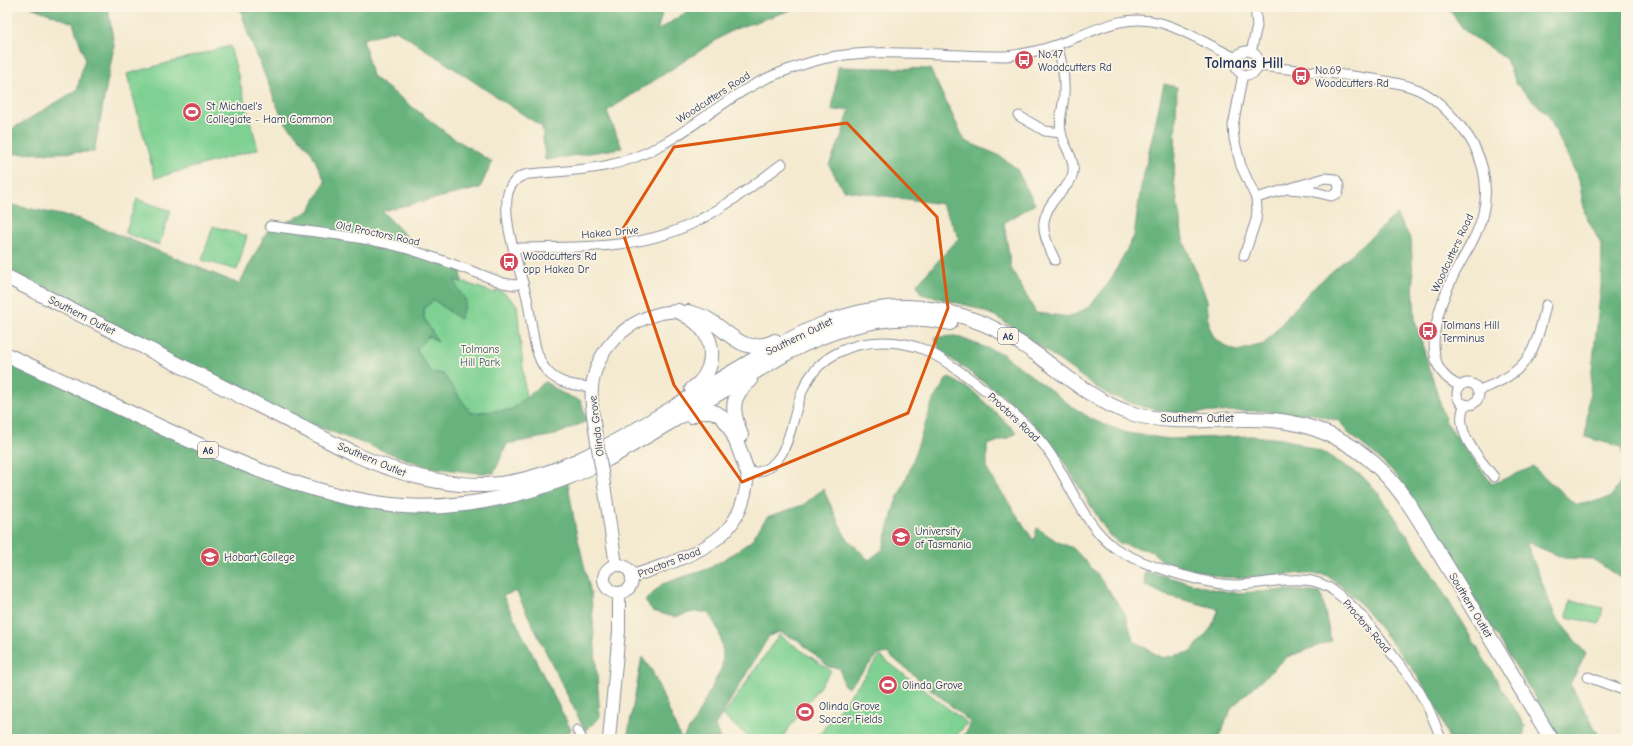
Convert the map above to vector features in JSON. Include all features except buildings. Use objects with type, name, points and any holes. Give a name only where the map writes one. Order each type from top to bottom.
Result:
[{"type":"highway","name":"Southern Outlet","points":[[7,277],[334,444],[391,469],[429,480],[487,485],[523,479],[566,465],[606,447],[771,350],[829,321],[860,312],[892,307],[917,308],[950,313],[978,321],[1006,334],[1025,346],[1091,394],[1111,406],[1134,414],[1168,420],[1256,418],[1279,420],[1319,431],[1350,446],[1380,468],[1402,494],[1551,739]]},
{"type":"highway","points":[[334,444],[362,452],[407,469],[452,478],[503,478],[524,474],[556,464],[610,438],[683,396],[700,383],[708,372],[711,353],[709,343],[705,333],[699,325],[691,318],[678,312]]},
{"type":"highway","points":[[678,312],[688,312],[707,318],[739,342],[754,347],[766,345],[807,326],[829,321]]},
{"type":"highway","name":"Southern Outlet","points":[[7,355],[218,454],[288,481],[328,493],[364,501],[392,505],[421,506],[465,503],[509,496],[538,488],[579,473],[608,459],[787,353],[813,340],[841,330],[862,323],[898,318],[932,319],[955,324],[977,331],[1010,347],[1084,400],[1105,412],[1127,421],[1173,429],[1241,427],[1277,429],[1310,437],[1343,452],[1371,473],[1397,503],[1541,739]]},
{"type":"highway","points":[[748,473],[749,463],[747,453],[734,413],[734,403],[737,394],[741,388],[750,381],[808,347],[841,330]]},
{"type":"highway","points":[[538,488],[570,481],[599,469],[694,415],[704,411],[716,412],[725,421],[738,444],[748,473]]},
{"type":"main road","name":"Olinda Grove","points":[[616,565],[592,409],[592,387],[594,374],[603,355],[614,339],[625,329],[651,316],[668,312],[678,312]]},
{"type":"main road","name":"Proctors Road","points":[[632,576],[699,551],[725,533],[743,503],[748,473]]},
{"type":"main road","points":[[616,565],[624,566],[632,576],[631,585],[628,589],[619,593],[610,591],[604,578],[608,570],[616,565]]},
{"type":"main road","points":[[609,739],[619,630],[619,593]]},
{"type":"street","points":[[1251,52],[1257,26],[1255,7]]},
{"type":"street","name":"Woodcutters Road","points":[[592,387],[565,383],[557,380],[546,370],[538,352],[524,283],[514,248],[507,212],[507,199],[510,188],[517,179],[529,174],[601,168],[637,156],[674,138],[745,89],[780,72],[816,61],[854,54],[891,52],[1006,56],[1037,51],[1057,45],[1099,27],[1127,21],[1148,20],[1175,28],[1236,58]]},
{"type":"street","points":[[1055,260],[1044,236],[1044,219],[1048,207],[1069,184],[1074,172],[1072,158],[1061,133],[1060,119],[1064,94],[1064,79],[1057,45]]},
{"type":"street","points":[[1240,52],[1251,52],[1257,56],[1258,66],[1251,74],[1243,74],[1237,70],[1235,62],[1236,58],[1240,52]]},
{"type":"street","name":"Woodcutters Road","points":[[1258,66],[1356,76],[1411,87],[1422,92],[1442,106],[1453,117],[1472,142],[1479,155],[1483,172],[1485,195],[1483,213],[1474,237],[1447,290],[1435,326],[1434,337],[1435,353],[1441,371],[1460,386]]},
{"type":"street","points":[[1243,74],[1233,126],[1234,139],[1241,166],[1256,198],[1256,220],[1244,256]]},
{"type":"street","points":[[1019,116],[1045,131],[1061,133]]},
{"type":"street","name":"Hakea Drive","points":[[514,248],[614,246],[659,237],[701,220],[782,164]]},
{"type":"street","points":[[1256,198],[1325,178],[1335,179],[1339,184],[1338,192],[1331,196],[1311,191],[1289,189]]},
{"type":"street","name":"Old Proctors Road","points":[[270,226],[356,238],[409,249],[503,283],[515,285],[524,283]]},
{"type":"street","points":[[1479,390],[1511,376],[1525,363],[1536,341],[1546,305]]},
{"type":"street","name":"Proctors Road","points":[[748,473],[769,469],[777,461],[786,444],[805,386],[816,369],[832,356],[852,347],[872,342],[902,343],[926,350],[943,360],[988,392],[1034,433],[1052,456],[1094,526],[1106,540],[1117,549],[1134,558],[1170,572],[1217,583],[1239,584],[1300,580],[1322,584],[1334,591],[1354,609],[1373,630],[1416,686],[1426,704],[1441,739]]},
{"type":"street","points":[[1465,383],[1472,383],[1479,390],[1477,401],[1471,404],[1465,404],[1458,398],[1460,386],[1465,383]]},
{"type":"street","points":[[1465,404],[1460,415],[1466,438],[1471,448],[1494,477]]},
{"type":"street","points":[[1588,677],[1626,690]]},
{"type":"street","points":[[577,730],[582,739]]},
{"type":"highlighted area","points":[[847,123],[937,217],[948,308],[908,413],[742,482],[674,385],[622,230],[674,147]]},
{"type":"green space","points":[[31,7],[108,7],[114,46],[94,152],[7,154],[7,132],[77,90],[85,58],[73,23]]},
{"type":"green space","points":[[240,7],[664,7],[657,31],[694,7],[715,7],[725,11],[740,7],[841,7],[791,10],[732,30],[607,111],[622,148],[545,160],[542,127],[396,30],[363,39],[372,76],[449,135],[492,162],[480,188],[382,211],[414,244],[281,225],[309,211],[325,182],[311,151],[283,120],[248,34]]},
{"type":"green space","points":[[1447,7],[1626,7],[1626,465],[1621,447],[1585,437],[1601,286],[1602,246],[1585,214],[1579,180],[1548,115],[1517,85],[1506,59],[1465,31]]},
{"type":"green space","name":"St Michael's Collegiate - Ham Common","points":[[230,46],[258,149],[155,178],[127,74]]},
{"type":"green space","points":[[838,67],[930,69],[965,141],[998,155],[1016,168],[1035,204],[1004,223],[1011,268],[1036,313],[1071,317],[1090,306],[1110,281],[1134,236],[1141,187],[1164,84],[1177,87],[1174,181],[1183,239],[1207,300],[1209,326],[1214,338],[1227,347],[1237,351],[1264,344],[1311,290],[1396,215],[1411,239],[1415,321],[1446,422],[1492,484],[1533,467],[1576,505],[1610,498],[1626,474],[1626,582],[1593,559],[1564,558],[1526,542],[1555,616],[1586,654],[1570,684],[1601,739],[1561,739],[1397,476],[1373,453],[1347,432],[1340,421],[1308,413],[1284,415],[1265,411],[1191,413],[1167,412],[1141,406],[1111,396],[1096,387],[1013,327],[995,316],[970,306],[921,294],[917,284],[959,238],[942,204],[843,190],[829,165],[841,138],[850,109],[832,111]]},
{"type":"green space","points":[[137,199],[171,211],[159,245],[125,233]]},
{"type":"green space","points":[[7,204],[80,219],[239,284],[270,226],[392,246],[461,271],[462,282],[454,280],[466,301],[460,319],[434,300],[424,308],[424,318],[438,342],[429,336],[416,349],[431,372],[443,374],[471,413],[511,410],[545,382],[562,393],[581,401],[587,421],[555,435],[507,444],[494,473],[477,473],[428,467],[250,402],[7,277]]},
{"type":"green space","points":[[213,226],[247,236],[237,270],[202,260]]},
{"type":"green space","name":"Tolmans Hill Park","points":[[454,279],[495,293],[496,290],[503,292],[517,305],[526,400],[511,410],[471,413],[443,374],[431,372],[416,349],[429,336],[437,342],[424,318],[424,308],[434,300],[459,319],[466,301],[458,289]]},
{"type":"green space","points":[[955,336],[1003,354],[1070,405],[1093,420],[1127,433],[1169,439],[1251,436],[1282,439],[1295,442],[1326,454],[1362,476],[1380,495],[1421,556],[1525,726],[1523,739],[1449,739],[1436,705],[1412,668],[1358,601],[1326,575],[1306,573],[1244,578],[1221,577],[1163,561],[1151,551],[1121,544],[1109,535],[1055,448],[1043,433],[1002,395],[940,351],[935,337]]},
{"type":"green space","name":"Hobart College","points":[[7,355],[288,481],[421,507],[567,478],[576,531],[591,594],[600,717],[585,731],[516,591],[503,596],[571,730],[562,739],[7,739]]},
{"type":"green space","name":"University of Tasmania","points":[[948,377],[973,391],[1017,433],[1008,438],[987,445],[987,470],[1034,541],[1037,528],[1058,542],[1073,548],[1096,573],[1124,612],[1134,641],[1162,658],[1191,652],[1211,628],[1219,609],[1165,595],[1145,585],[1144,573],[1153,573],[1212,589],[1236,593],[1287,590],[1321,593],[1331,641],[1287,657],[1232,707],[1218,739],[961,739],[969,728],[970,722],[887,653],[878,655],[848,688],[843,684],[840,668],[829,667],[798,640],[779,632],[769,636],[715,726],[720,739],[682,739],[693,724],[722,667],[723,652],[719,631],[708,612],[694,612],[674,617],[653,611],[645,601],[662,584],[708,569],[728,557],[750,542],[767,517],[803,505],[823,489],[845,536],[869,560],[883,549],[895,504],[909,472],[933,400]]},
{"type":"green space","points":[[1570,601],[1603,608],[1599,624],[1567,617]]},
{"type":"green space","points":[[779,635],[831,671],[781,739],[751,739],[723,716]]},
{"type":"green space","name":"Olinda Grove","points":[[880,656],[967,723],[954,739],[816,739]]},
{"type":"green space","points":[[642,657],[652,671],[681,739],[627,739]]},
{"type":"place","name":"No.47 Woodcutters Rd","points":[[1024,60]]},
{"type":"place","name":"No.69 Woodcutters Rd","points":[[1301,76]]},
{"type":"place","name":"St Michael's Collegiate - Ham Common","points":[[192,112]]},
{"type":"place","name":"Woodcutters Rd opp Hakea Dr","points":[[509,262]]},
{"type":"place","name":"Tolmans Hill Terminus","points":[[1428,331]]},
{"type":"place","name":"University of Tasmania","points":[[901,537]]},
{"type":"place","name":"Hobart College","points":[[210,557]]},
{"type":"place","name":"Olinda Grove","points":[[888,685]]},
{"type":"place","name":"Olinda Grove Soccer Fields","points":[[805,712]]},
{"type":"district","name":"Tolmans Hill","points":[[1244,63]]}]
